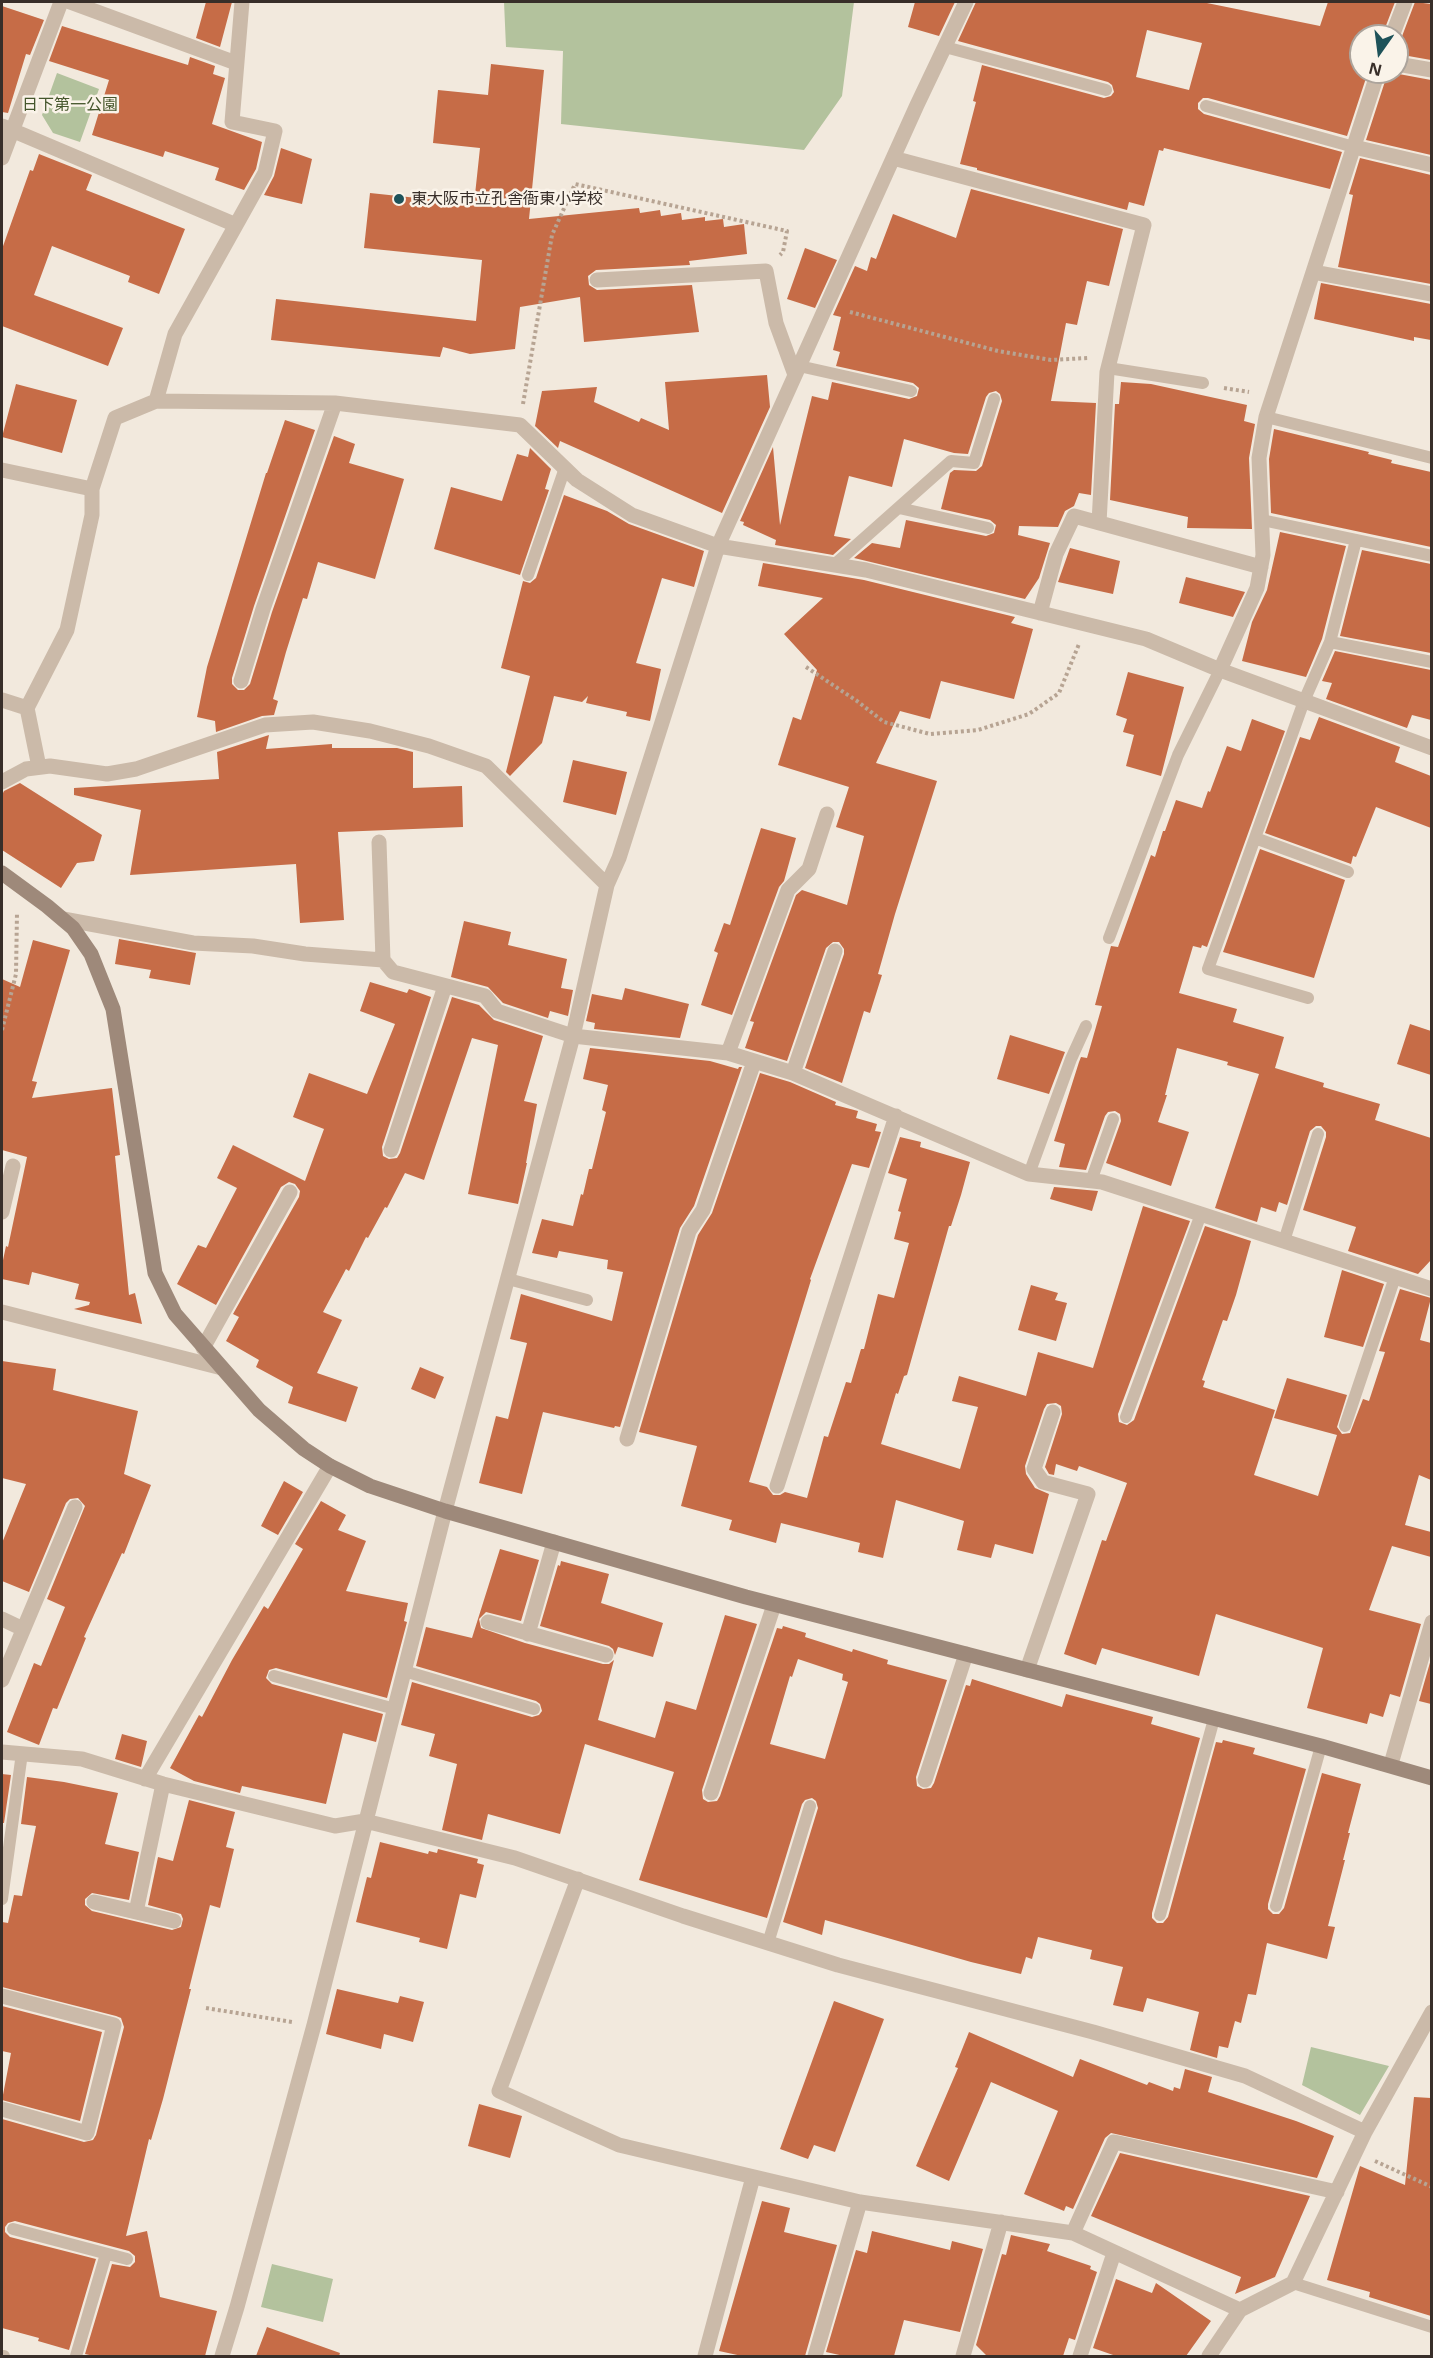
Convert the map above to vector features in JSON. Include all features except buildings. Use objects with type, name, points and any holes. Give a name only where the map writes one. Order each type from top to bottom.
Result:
[{"type":"street","points":[[2,158],[7,128],[61,2]]},
{"type":"street","points":[[70,2],[236,63]]},
{"type":"street","points":[[156,401],[175,334],[265,173],[275,131],[232,122],[242,2]]},
{"type":"street","points":[[222,2356],[314,2025],[394,1708],[573,1036],[607,885],[619,858],[718,546],[966,2]]},
{"type":"street","points":[[1397,24],[1405,2]]},
{"type":"street","points":[[1409,66],[1431,70]]},
{"type":"street","points":[[1220,670],[1257,588],[1261,567],[1263,555],[1259,458],[1266,417],[1374,84]]},
{"type":"street","points":[[7,128],[236,225]]},
{"type":"street","points":[[1353,147],[1431,165]]},
{"type":"street","points":[[893,158],[1144,225],[1109,362],[1099,523]]},
{"type":"street","points":[[597,280],[766,271],[776,323],[797,371]]},
{"type":"street","points":[[1313,272],[1431,294]]},
{"type":"street","points":[[39,767],[27,708],[67,630],[92,515],[92,489],[115,418],[156,401],[335,403],[520,424],[577,480],[632,515],[718,546],[866,570],[1146,639],[1220,670],[1431,748]]},
{"type":"street","points":[[241,681],[263,609],[335,403]]},
{"type":"street","points":[[2,470],[92,489]]},
{"type":"street","points":[[1040,613],[1056,554],[1074,516],[1261,567]]},
{"type":"street","points":[[2,700],[27,708]]},
{"type":"street","points":[[2,782],[26,769],[39,767],[50,766],[107,774],[136,769],[265,725],[314,722],[370,731],[429,746],[486,766],[607,885]]},
{"type":"street","points":[[728,1053],[788,890],[809,869],[826,814]]},
{"type":"street","points":[[379,842],[383,960],[393,972],[485,996],[497,1011],[573,1036],[728,1053],[793,1073],[1029,1174],[1102,1182],[1431,1289]]},
{"type":"street","points":[[2,873],[73,928],[91,954],[113,1009],[155,1273],[175,1314],[259,1410],[304,1449],[330,1466],[370,1486],[446,1511],[774,1605],[1391,1764],[1431,1778]]},
{"type":"street","points":[[63,919],[193,943],[253,946],[305,954],[383,960]]},
{"type":"street","points":[[793,1073],[835,951]]},
{"type":"street","points":[[391,1150],[445,986]]},
{"type":"street","points":[[627,1439],[689,1231],[703,1210],[754,1062]]},
{"type":"street","points":[[777,1486],[896,1116]]},
{"type":"street","points":[[2,1212],[13,1166]]},
{"type":"street","points":[[203,1348],[290,1192]]},
{"type":"street","points":[[2,1312],[222,1368]]},
{"type":"street","points":[[1027,1670],[1088,1494],[1042,1482],[1034,1469],[1053,1412]]},
{"type":"street","points":[[146,1779],[330,1466]]},
{"type":"street","points":[[2,1680],[75,1507]]},
{"type":"street","points":[[528,1634],[554,1542]]},
{"type":"street","points":[[711,1793],[774,1605]]},
{"type":"street","points":[[2,1619],[23,1629]]},
{"type":"street","points":[[488,1622],[606,1655]]},
{"type":"street","points":[[1391,1764],[1431,1622]]},
{"type":"street","points":[[925,1780],[966,1654]]},
{"type":"street","points":[[2,1752],[82,1759],[163,1784],[335,1826],[365,1821],[515,1858],[838,1965],[1093,2032],[1245,2076],[1365,2132]]},
{"type":"street","points":[[136,1912],[163,1784]]},
{"type":"street","points":[[578,1879],[499,2091],[619,2145],[860,2202],[1073,2233],[1240,2310]]},
{"type":"street","points":[[94,1902],[174,1921]]},
{"type":"street","points":[[2,1996],[114,2025],[87,2133],[2,2109]]},
{"type":"street","points":[[1209,2356],[1240,2310],[1293,2283],[1365,2132],[1431,2012]]},
{"type":"street","points":[[1073,2233],[1114,2142],[1337,2192]]},
{"type":"street","points":[[705,2356],[753,2178]]},
{"type":"street","points":[[815,2356],[860,2202]]},
{"type":"street","points":[[963,2356],[1001,2222]]},
{"type":"street","points":[[1081,2356],[1114,2253]]},
{"type":"lane","points":[[945,47],[1106,90]]},
{"type":"lane","points":[[1206,106],[1353,147]]},
{"type":"lane","points":[[1109,362],[1203,383]]},
{"type":"lane","points":[[797,371],[911,392]]},
{"type":"lane","points":[[834,565],[951,461],[974,463],[994,399]]},
{"type":"lane","points":[[1266,417],[1431,458]]},
{"type":"lane","points":[[528,575],[565,468]]},
{"type":"lane","points":[[899,508],[988,528]]},
{"type":"lane","points":[[1262,520],[1431,556]]},
{"type":"lane","points":[[1308,998],[1208,969],[1304,701],[1330,642],[1356,540]]},
{"type":"lane","points":[[1330,642],[1431,662]]},
{"type":"lane","points":[[1110,938],[1178,755],[1220,670]]},
{"type":"lane","points":[[1255,838],[1348,873]]},
{"type":"lane","points":[[1029,1174],[1071,1059],[1086,1026]]},
{"type":"lane","points":[[1091,1180],[1113,1119]]},
{"type":"lane","points":[[1284,1241],[1318,1134]]},
{"type":"lane","points":[[1126,1417],[1201,1214]]},
{"type":"lane","points":[[1345,1426],[1395,1277]]},
{"type":"lane","points":[[508,1279],[587,1300]]},
{"type":"lane","points":[[404,1671],[534,1709]]},
{"type":"lane","points":[[274,1676],[394,1708]]},
{"type":"lane","points":[[1160,1915],[1214,1719]]},
{"type":"lane","points":[[1276,1906],[1321,1746]]},
{"type":"lane","points":[[2,1899],[22,1753]]},
{"type":"lane","points":[[768,1943],[810,1806]]},
{"type":"lane","points":[[14,2229],[127,2259]]},
{"type":"lane","points":[[76,2356],[106,2254]]},
{"type":"lane","points":[[1293,2283],[1431,2327]]},
{"type":"path","points":[[826,306],[998,351],[1051,360],[1109,362]]},
{"type":"path","points":[[1203,383],[1272,397]]},
{"type":"path","points":[[806,667],[857,700],[884,722],[930,734],[978,730],[1029,714],[1059,693],[1087,624]]},
{"type":"path","points":[[2,1030],[16,974],[17,914],[23,888]]},
{"type":"path","points":[[206,2008],[314,2025]]},
{"type":"path","points":[[1358,2148],[1382,2166],[1431,2187]]},
{"type":"green space","points":[[504,2],[854,2],[842,96],[804,150],[561,124],[563,51],[506,47]]},
{"type":"green space","name":"日下第一公園","points":[[57,73],[99,89],[80,142],[53,133],[42,115]]},
{"type":"green space","points":[[1311,2047],[1389,2066],[1360,2115],[1302,2085]]},
{"type":"green space","points":[[272,2264],[333,2279],[323,2322],[261,2307]]},
{"type":"place","name":"東大阪市立孔舎衙東小学校","points":[[399,199]]}]
